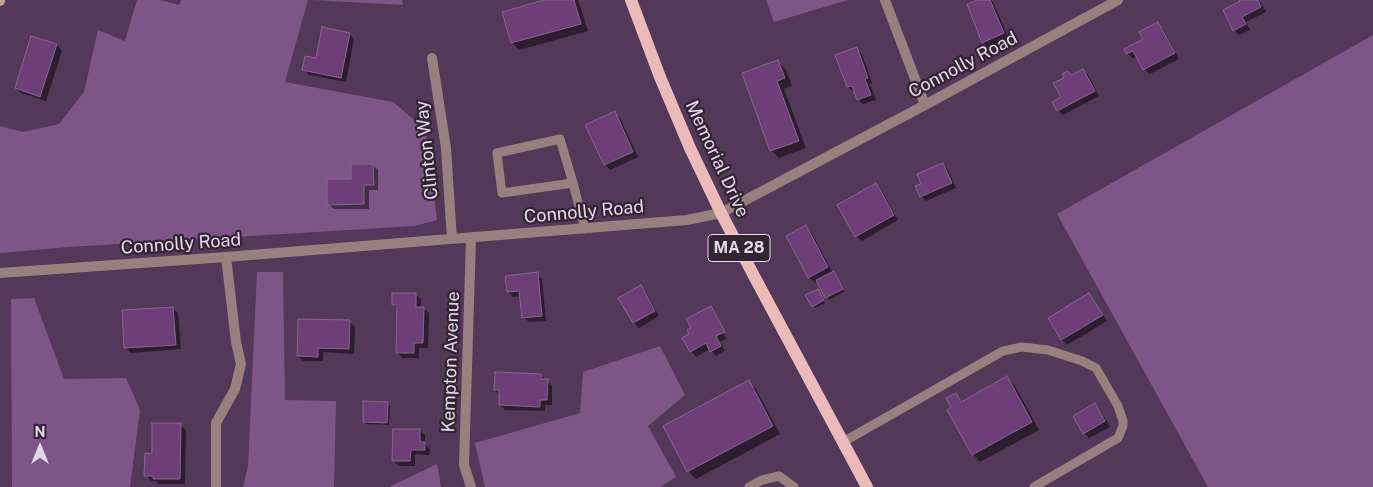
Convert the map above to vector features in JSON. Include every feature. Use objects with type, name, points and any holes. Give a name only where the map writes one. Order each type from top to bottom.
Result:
[{"type":"main road","name":"Memorial Drive","points":[[631,0],[660,77],[690,148],[721,213],[867,487]]},
{"type":"street","points":[[885,0],[925,105]]},
{"type":"street","name":"Connolly Road","points":[[0,273],[585,229],[687,220],[721,213],[1118,0]]},
{"type":"street","name":"Clinton Way","points":[[432,58],[446,148],[452,239]]},
{"type":"street","name":"Kempton Avenue","points":[[470,487],[464,465],[471,238]]},
{"type":"street","points":[[216,487],[216,424],[235,389],[240,364],[226,257]]},
{"type":"lane","points":[[572,183],[502,193],[497,153],[560,139],[585,229]]},
{"type":"lane","points":[[843,442],[1003,351],[1022,347],[1048,350],[1082,361],[1096,368],[1118,406],[1123,426],[1118,438],[1034,487]]},
{"type":"lane","points":[[749,487],[762,480],[779,476],[794,487]]},
{"type":"shaded area","points":[[137,0],[160,0],[179,5],[181,0],[308,0],[285,82],[393,102],[425,129],[437,220],[415,226],[69,247],[0,253],[0,126],[23,132],[59,124],[84,92],[98,30],[125,41]]},
{"type":"shaded area","points":[[313,0],[402,0],[403,5]]},
{"type":"shaded area","points":[[766,0],[848,0],[774,22]]},
{"type":"shaded area","points":[[1373,35],[1373,487],[1208,487],[1057,214]]},
{"type":"shaded area","points":[[257,272],[283,272],[285,400],[336,401],[334,487],[243,487],[248,466]]},
{"type":"shaded area","points":[[34,298],[64,379],[126,378],[140,410],[130,487],[12,487],[11,299]]},
{"type":"shaded area","points":[[660,346],[685,395],[648,426],[676,477],[660,487],[485,487],[475,443],[580,413],[583,372]]},
{"type":"shaded area","points":[[437,464],[441,487],[389,487]]},
{"type":"building","points":[[544,0],[574,0],[581,24],[511,43],[502,12]]},
{"type":"building","points":[[977,0],[990,0],[1004,33],[982,43],[967,4]]},
{"type":"building","points":[[1239,0],[1258,0],[1261,7],[1242,17],[1246,24],[1233,31],[1223,10]]},
{"type":"building","points":[[1158,22],[1175,53],[1143,70],[1133,51],[1126,54],[1124,49],[1143,39],[1139,32]]},
{"type":"building","points":[[322,27],[350,33],[341,78],[302,70],[305,56],[316,58]]},
{"type":"building","points":[[31,36],[57,44],[40,97],[15,88]]},
{"type":"building","points":[[857,47],[868,78],[865,79],[871,95],[857,100],[852,86],[847,87],[835,55]]},
{"type":"building","points":[[778,60],[785,78],[777,81],[799,141],[770,151],[742,73]]},
{"type":"building","points":[[1083,69],[1095,91],[1057,111],[1052,102],[1061,97],[1053,83],[1064,78],[1062,74],[1068,71],[1071,75]]},
{"type":"building","points":[[615,111],[633,152],[604,165],[585,125]]},
{"type":"building","points":[[943,163],[952,183],[920,197],[915,186],[921,184],[917,174]]},
{"type":"building","points":[[351,164],[373,164],[374,185],[364,185],[364,204],[327,205],[327,179],[351,179]]},
{"type":"building","points":[[876,183],[894,215],[855,237],[837,205]]},
{"type":"building","points":[[806,225],[828,267],[808,278],[786,236]]},
{"type":"building","points":[[834,271],[843,289],[825,298],[816,280]]},
{"type":"building","points":[[538,272],[542,316],[522,318],[519,291],[507,292],[505,276]]},
{"type":"building","points":[[641,285],[655,311],[633,323],[618,298]]},
{"type":"building","points":[[818,289],[824,300],[812,307],[805,295]]},
{"type":"building","points":[[392,293],[416,293],[416,307],[424,307],[423,343],[414,343],[414,353],[396,353],[397,305],[392,305]]},
{"type":"building","points":[[1089,293],[1103,315],[1061,340],[1048,318]]},
{"type":"building","points":[[711,306],[725,332],[716,336],[721,346],[710,352],[706,343],[690,352],[682,338],[689,334],[687,330],[691,328],[686,319]]},
{"type":"building","points":[[173,307],[176,345],[124,348],[122,310]]},
{"type":"building","points":[[298,319],[350,320],[349,349],[318,348],[318,357],[297,356]]},
{"type":"building","points":[[495,372],[541,374],[541,379],[548,379],[547,400],[540,400],[540,407],[499,405],[499,390],[494,390]]},
{"type":"building","points":[[1007,376],[1032,422],[972,455],[947,410],[951,407],[946,398],[956,393],[961,402]]},
{"type":"building","points":[[749,380],[773,426],[687,472],[663,426]]},
{"type":"building","points":[[363,401],[388,402],[387,423],[363,422]]},
{"type":"building","points":[[1095,403],[1105,421],[1083,434],[1073,416]]},
{"type":"building","points":[[152,423],[181,423],[180,479],[153,479],[153,476],[144,476],[145,453],[152,454]]},
{"type":"building","points":[[393,429],[420,429],[420,442],[425,442],[425,450],[411,450],[410,461],[392,461]]}]
